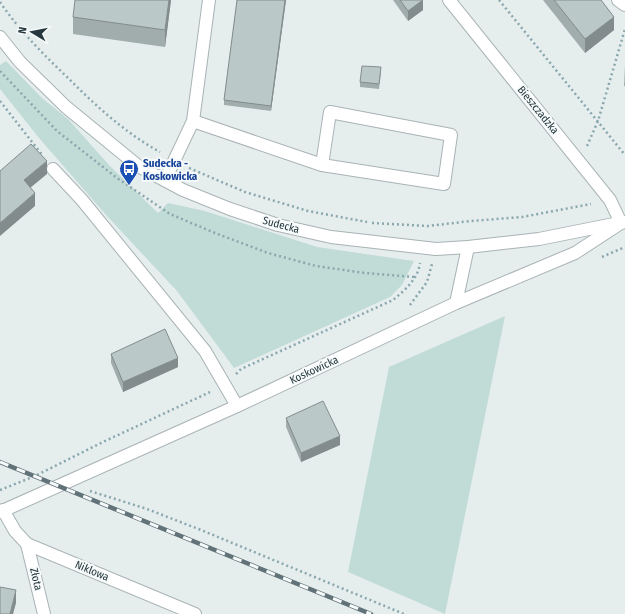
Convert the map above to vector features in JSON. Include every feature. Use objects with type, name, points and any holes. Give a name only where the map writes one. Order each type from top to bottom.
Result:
[{"type":"street","points":[[164,180],[193,121],[209,0]]},
{"type":"street","name":"Bieszczadzka","points":[[449,0],[610,200],[623,223]]},
{"type":"street","points":[[618,0],[625,5]]},
{"type":"street","name":"Sudecka","points":[[1,40],[20,62],[66,107],[138,166],[183,190],[230,209],[278,225],[331,237],[436,249],[468,248],[539,239],[623,223]]},
{"type":"street","points":[[193,121],[322,166],[444,184],[451,135],[330,112],[322,166]]},
{"type":"street","points":[[53,170],[82,200],[205,351],[237,406]]},
{"type":"street","name":"Koskowicka","points":[[2,511],[237,406],[456,303],[575,253],[623,223]]},
{"type":"street","points":[[456,303],[468,248]]},
{"type":"street","name":"Niklowa","points":[[2,511],[15,531],[28,544],[195,614]]},
{"type":"street","name":"Złota","points":[[28,544],[44,614]]},
{"type":"path","points":[[499,0],[625,155]]},
{"type":"path","points":[[580,163],[598,121],[625,29]]},
{"type":"path","points":[[0,101],[53,170]]},
{"type":"path","points":[[0,490],[35,476],[102,442],[225,385],[241,369],[393,300],[409,286],[419,269],[422,247]]},
{"type":"path","points":[[408,306],[413,302],[426,282],[436,249]]},
{"type":"path","points":[[66,482],[147,509],[201,530],[404,614]]},
{"type":"green space","points":[[6,61],[42,98],[68,119],[109,165],[158,213],[168,203],[205,211],[317,247],[414,261],[402,285],[390,297],[234,368],[177,291],[107,216],[39,138],[0,89],[0,65]]},
{"type":"green space","points":[[505,316],[445,614],[348,572],[389,367]]},
{"type":"building","points":[[75,0],[169,0],[165,30],[73,17]]},
{"type":"building","points":[[237,0],[285,0],[271,106],[224,100]]},
{"type":"building","points":[[400,0],[423,0],[408,11]]},
{"type":"building","points":[[554,0],[601,0],[614,17],[585,39]]},
{"type":"building","points":[[362,66],[381,67],[379,84],[360,82]]},
{"type":"building","points":[[31,144],[47,161],[24,180],[35,193],[0,223],[0,171]]},
{"type":"building","points":[[165,329],[178,358],[123,382],[111,354]]},
{"type":"building","points":[[323,401],[340,436],[301,453],[286,418]]},
{"type":"building","points":[[0,587],[16,590],[10,614],[0,614]]},
{"type":"railway","points":[[0,462],[371,614]]},
{"type":"place","name":"Sudecka - Koskowicka","points":[[129,186]]}]
